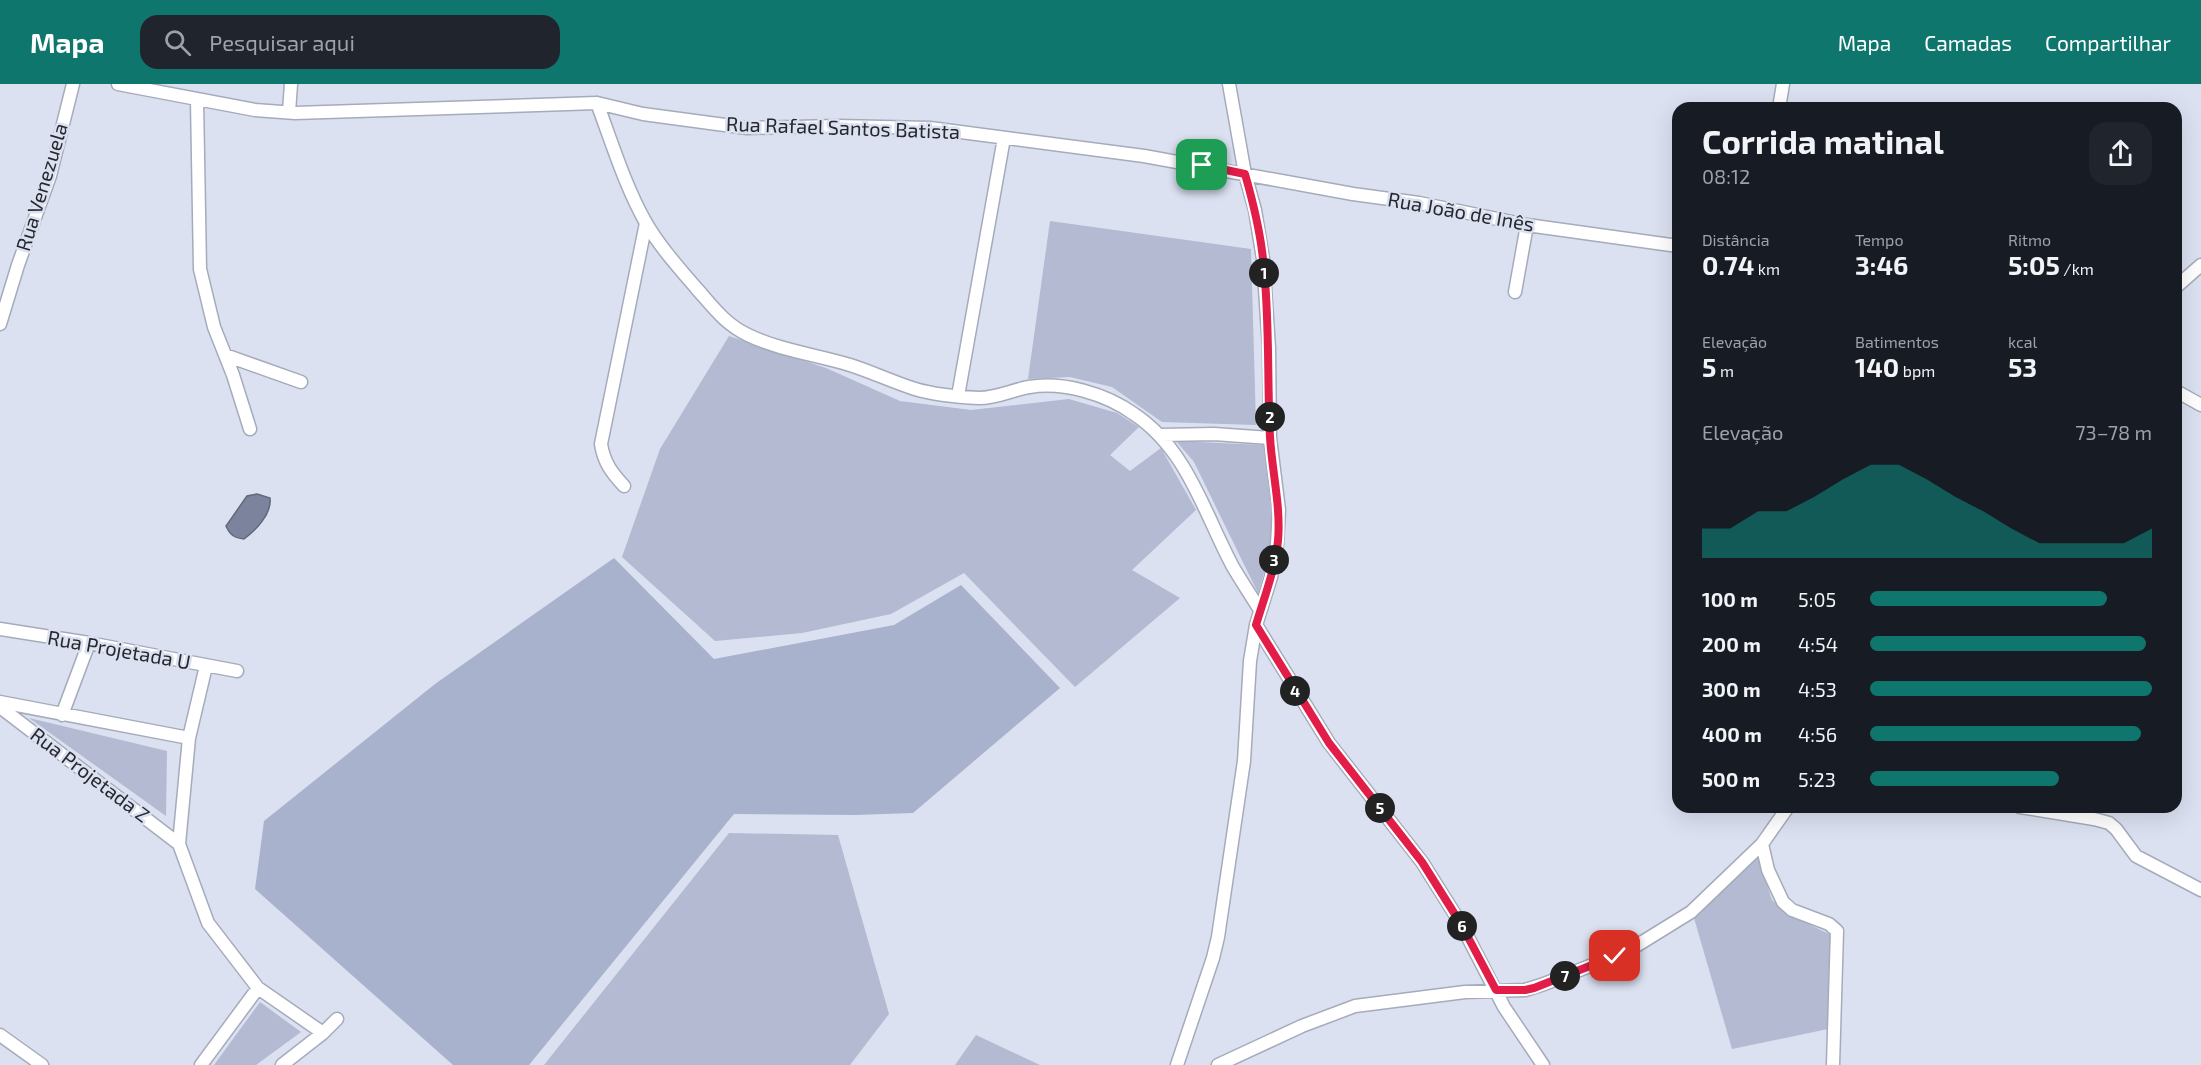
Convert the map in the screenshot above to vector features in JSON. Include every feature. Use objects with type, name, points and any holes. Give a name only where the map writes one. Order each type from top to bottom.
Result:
[{"type":"street","name":"Rua Venezuela","points":[[0,324],[18,265],[50,176],[73,84]]},
{"type":"street","name":"Rua Rafael Santos Batista","points":[[119,84],[255,110],[289,112],[597,104],[643,114],[747,128],[837,126],[930,128],[1144,156],[1245,174]]},
{"type":"street","points":[[289,112],[291,84]]},
{"type":"street","points":[[1177,1065],[1213,958],[1219,927],[1244,761],[1250,661],[1256,625],[1271,577],[1277,544],[1279,510],[1270,438],[1269,348],[1263,259],[1229,84]]},
{"type":"street","points":[[1780,102],[1783,84]]},
{"type":"street","points":[[197,100],[200,269],[209,308],[250,429]]},
{"type":"street","points":[[597,104],[620,166],[646,223],[666,252],[726,322],[758,339],[865,370],[915,389],[958,396],[992,397],[1029,387],[1052,386],[1068,388],[1117,404],[1133,412],[1161,435],[1191,480],[1233,566],[1260,610]]},
{"type":"street","points":[[958,396],[1004,138]]},
{"type":"street","name":"Rua João de Inês","points":[[1245,174],[1353,194],[1419,203],[1527,225],[1672,245]]},
{"type":"street","points":[[624,486],[609,470],[601,444],[646,223]]},
{"type":"street","points":[[1515,292],[1527,225]]},
{"type":"street","points":[[2182,281],[2201,265]]},
{"type":"street","points":[[225,355],[301,382]]},
{"type":"street","points":[[2182,394],[2201,405]]},
{"type":"street","points":[[1161,435],[1214,434],[1270,438]]},
{"type":"street","points":[[1256,625],[1329,743],[1422,862],[1461,924],[1518,1029],[1543,1065]]},
{"type":"street","name":"Rua Projetada U","points":[[0,629],[237,670]]},
{"type":"street","points":[[62,715],[89,643]]},
{"type":"street","points":[[206,666],[189,738],[179,844],[208,923],[258,988],[323,1033]]},
{"type":"street","points":[[0,702],[189,738]]},
{"type":"street","name":"Rua Projetada Z","points":[[0,707],[179,844]]},
{"type":"street","points":[[1218,1065],[1302,1026],[1355,1006],[1496,990],[1525,990],[1635,946],[1691,912],[1762,844],[1784,813]]},
{"type":"street","points":[[2057,813],[2109,823],[2136,855],[2201,890]]},
{"type":"street","points":[[1762,844],[1768,870],[1783,902],[1792,910],[1829,924],[1837,931],[1833,1065]]},
{"type":"street","points":[[201,1065],[258,988]]},
{"type":"street","points":[[291,1063],[337,1019]]},
{"type":"street","points":[[0,1035],[42,1065]]},
{"type":"shaded area","points":[[1050,221],[1251,249],[1256,425],[1162,422],[1112,387],[1070,377],[1028,379]]},
{"type":"shaded area","points":[[729,336],[826,368],[900,401],[971,410],[1069,399],[1117,413],[1139,427],[1110,455],[1130,471],[1161,448],[1196,510],[1132,570],[1180,598],[1075,687],[964,573],[891,614],[802,633],[715,641],[622,557],[660,449]]},
{"type":"shaded area","points":[[1176,441],[1264,445],[1273,524],[1266,566],[1258,593],[1194,462]]},
{"type":"shaded area","points":[[257,494],[270,498],[266,516],[244,539],[235,537],[226,526],[247,496]]},
{"type":"shaded area","points":[[614,558],[714,659],[894,625],[961,585],[1060,688],[913,813],[734,814],[529,1065],[453,1065],[255,889],[264,821],[435,684]]},
{"type":"shaded area","points":[[29,718],[167,751],[166,816]]},
{"type":"shaded area","points":[[729,833],[838,835],[889,1014],[850,1065],[544,1065]]},
{"type":"shaded area","points":[[1758,857],[1772,900],[1786,913],[1831,935],[1828,1029],[1732,1049],[1694,918]]},
{"type":"shaded area","points":[[260,1002],[301,1032],[256,1065],[214,1065]]},
{"type":"shaded area","points":[[976,1035],[1040,1065],[955,1065]]},
{"type":"route","points":[[1202,165],[1245,174],[1255,210],[1263,259],[1269,348],[1270,438],[1279,510],[1277,544],[1271,577],[1256,625],[1314,722],[1353,776],[1422,862],[1461,924],[1496,990],[1534,988],[1615,956]]}]
